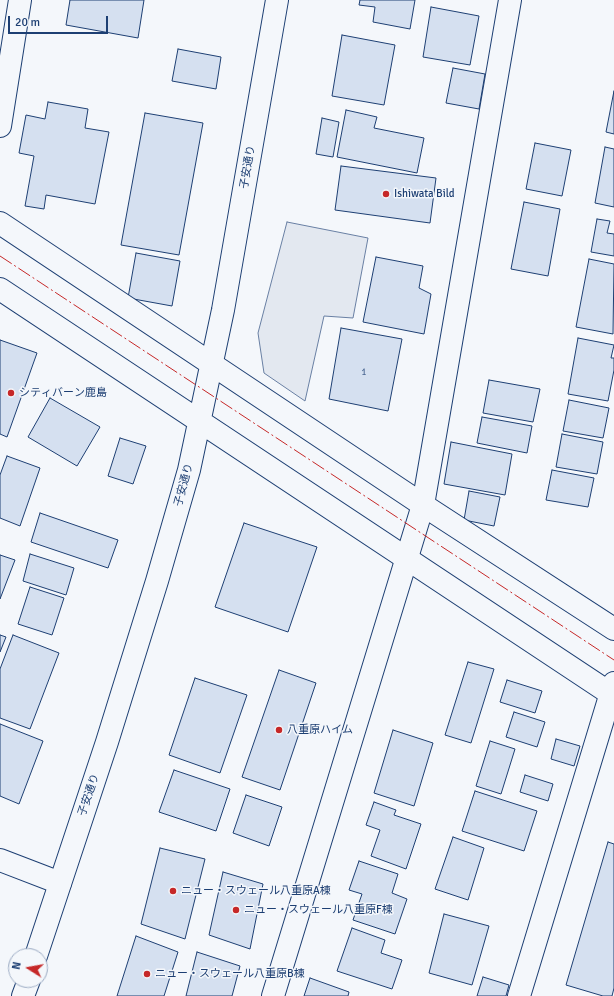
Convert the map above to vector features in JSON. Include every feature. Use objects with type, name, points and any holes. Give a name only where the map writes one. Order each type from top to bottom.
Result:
[{"type":"street","points":[[0,126],[20,0]]},
{"type":"street","name":"子安通り","points":[[39,948],[107,742],[157,581],[189,470],[224,302],[277,0]]},
{"type":"street","points":[[273,996],[423,505],[510,0]]},
{"type":"street","points":[[0,223],[423,505],[614,629]]},
{"type":"street","points":[[0,289],[406,559],[613,691],[519,996]]},
{"type":"street","points":[[0,860],[60,883]]},
{"type":"shaded area","points":[[287,222],[368,238],[353,318],[324,316],[305,401],[264,373],[258,333]]},
{"type":"building","points":[[70,0],[144,0],[138,38],[66,25]]},
{"type":"building","points":[[360,0],[415,0],[410,29],[373,22],[375,7],[359,5]]},
{"type":"building","points":[[431,7],[479,16],[470,65],[423,57]]},
{"type":"building","points":[[342,35],[395,45],[384,105],[332,96]]},
{"type":"building","points":[[178,49],[221,57],[216,89],[172,81]]},
{"type":"building","points":[[453,68],[485,74],[479,109],[446,103]]},
{"type":"building","points":[[614,91],[614,134],[606,132]]},
{"type":"building","points":[[48,102],[88,109],[85,128],[109,132],[95,204],[46,195],[44,209],[25,206],[34,156],[19,153],[26,115],[45,119]]},
{"type":"building","points":[[346,110],[377,117],[374,128],[424,138],[417,173],[337,157]]},
{"type":"building","points":[[145,113],[203,123],[179,255],[121,245]]},
{"type":"building","points":[[322,118],[339,122],[333,157],[316,154]]},
{"type":"building","points":[[535,143],[571,150],[562,196],[526,189]]},
{"type":"building","points":[[605,147],[614,149],[614,207],[595,203]]},
{"type":"building","name":"Ishiwata Bild","points":[[341,166],[436,178],[430,223],[335,210]]},
{"type":"building","points":[[524,202],[560,209],[548,276],[511,269]]},
{"type":"building","points":[[597,219],[610,221],[607,233],[614,234],[614,256],[591,252]]},
{"type":"building","points":[[136,253],[180,261],[172,306],[128,298]]},
{"type":"building","points":[[376,257],[423,266],[419,288],[431,294],[424,334],[363,322]]},
{"type":"building","points":[[589,259],[614,264],[613,334],[576,327]]},
{"type":"building","points":[[341,328],[402,339],[388,411],[329,399]]},
{"type":"building","points":[[578,338],[614,345],[611,358],[614,358],[614,370],[608,401],[568,394]]},
{"type":"building","name":"シティバーン鹿島","points":[[0,340],[37,353],[7,437],[0,434]]},
{"type":"building","points":[[489,380],[540,389],[533,422],[483,413]]},
{"type":"building","points":[[50,398],[100,427],[77,466],[28,437]]},
{"type":"building","points":[[569,400],[609,408],[603,438],[563,431]]},
{"type":"building","points":[[482,417],[532,426],[527,453],[477,443]]},
{"type":"building","points":[[562,434],[603,442],[597,474],[556,467]]},
{"type":"building","points":[[120,438],[146,446],[133,484],[108,476]]},
{"type":"building","points":[[451,442],[512,454],[505,495],[444,484]]},
{"type":"building","points":[[7,456],[40,468],[20,526],[0,518],[0,475]]},
{"type":"building","points":[[552,470],[594,478],[588,507],[546,500]]},
{"type":"building","points":[[469,491],[500,497],[494,526],[464,520]]},
{"type":"building","points":[[40,513],[118,540],[108,568],[31,542]]},
{"type":"building","points":[[244,523],[317,547],[288,632],[215,607]]},
{"type":"building","points":[[30,554],[74,568],[66,595],[23,581]]},
{"type":"building","points":[[0,555],[15,560],[0,599]]},
{"type":"building","points":[[30,587],[64,598],[52,635],[18,624]]},
{"type":"building","points":[[0,635],[6,637],[0,652]]},
{"type":"building","points":[[13,635],[59,653],[30,729],[0,718],[0,669]]},
{"type":"building","points":[[468,662],[494,669],[471,743],[445,735]]},
{"type":"building","name":"八重原ハイム","points":[[279,670],[316,683],[280,790],[242,777]]},
{"type":"building","points":[[195,678],[247,695],[220,773],[169,755]]},
{"type":"building","points":[[507,680],[542,691],[535,713],[500,702]]},
{"type":"building","points":[[514,712],[545,722],[537,747],[506,737]]},
{"type":"building","points":[[0,724],[43,741],[19,804],[0,796]]},
{"type":"building","points":[[393,730],[433,743],[414,806],[374,793]]},
{"type":"building","points":[[556,739],[580,746],[574,766],[551,759]]},
{"type":"building","points":[[490,741],[515,749],[501,794],[476,786]]},
{"type":"building","points":[[174,770],[230,789],[216,831],[159,812]]},
{"type":"building","points":[[525,775],[553,784],[548,801],[520,792]]},
{"type":"building","points":[[475,791],[537,811],[524,851],[462,831]]},
{"type":"building","points":[[246,795],[282,807],[269,846],[233,833]]},
{"type":"building","points":[[374,802],[396,810],[394,815],[421,824],[406,869],[371,856],[380,830],[366,825]]},
{"type":"building","points":[[453,837],[484,848],[468,900],[435,889]]},
{"type":"building","points":[[608,842],[614,844],[614,988],[612,996],[603,996],[566,985]]},
{"type":"building","name":"ニュー・スウェール八重原A棟","points":[[160,848],[205,859],[185,939],[141,924]]},
{"type":"building","points":[[359,861],[398,874],[392,893],[407,899],[395,934],[353,920],[362,894],[349,890]]},
{"type":"building","name":"ニュー・スウェール八重原F棟","points":[[223,872],[263,884],[250,949],[209,935]]},
{"type":"building","points":[[444,914],[489,926],[472,985],[429,973]]},
{"type":"building","points":[[352,928],[385,940],[381,953],[402,960],[392,989],[337,971]]},
{"type":"building","name":"ニュー・スウェール八重原B棟","points":[[136,936],[178,952],[164,996],[117,996]]},
{"type":"building","points":[[197,952],[240,966],[232,996],[186,996]]},
{"type":"building","points":[[483,977],[509,985],[506,996],[477,996]]},
{"type":"building","points":[[310,978],[349,992],[348,996],[304,996]]},
{"type":"power","points":[[0,256],[614,660]]},
{"type":"place","name":"Ishiwata Bild","points":[[386,194]]},
{"type":"place","name":"シティバーン鹿島","points":[[11,393]]},
{"type":"place","name":"八重原ハイム","points":[[279,730]]},
{"type":"place","name":"ニュー・スウェール八重原A棟","points":[[173,891]]},
{"type":"place","name":"ニュー・スウェール八重原F棟","points":[[236,910]]},
{"type":"place","name":"ニュー・スウェール八重原B棟","points":[[147,974]]}]
